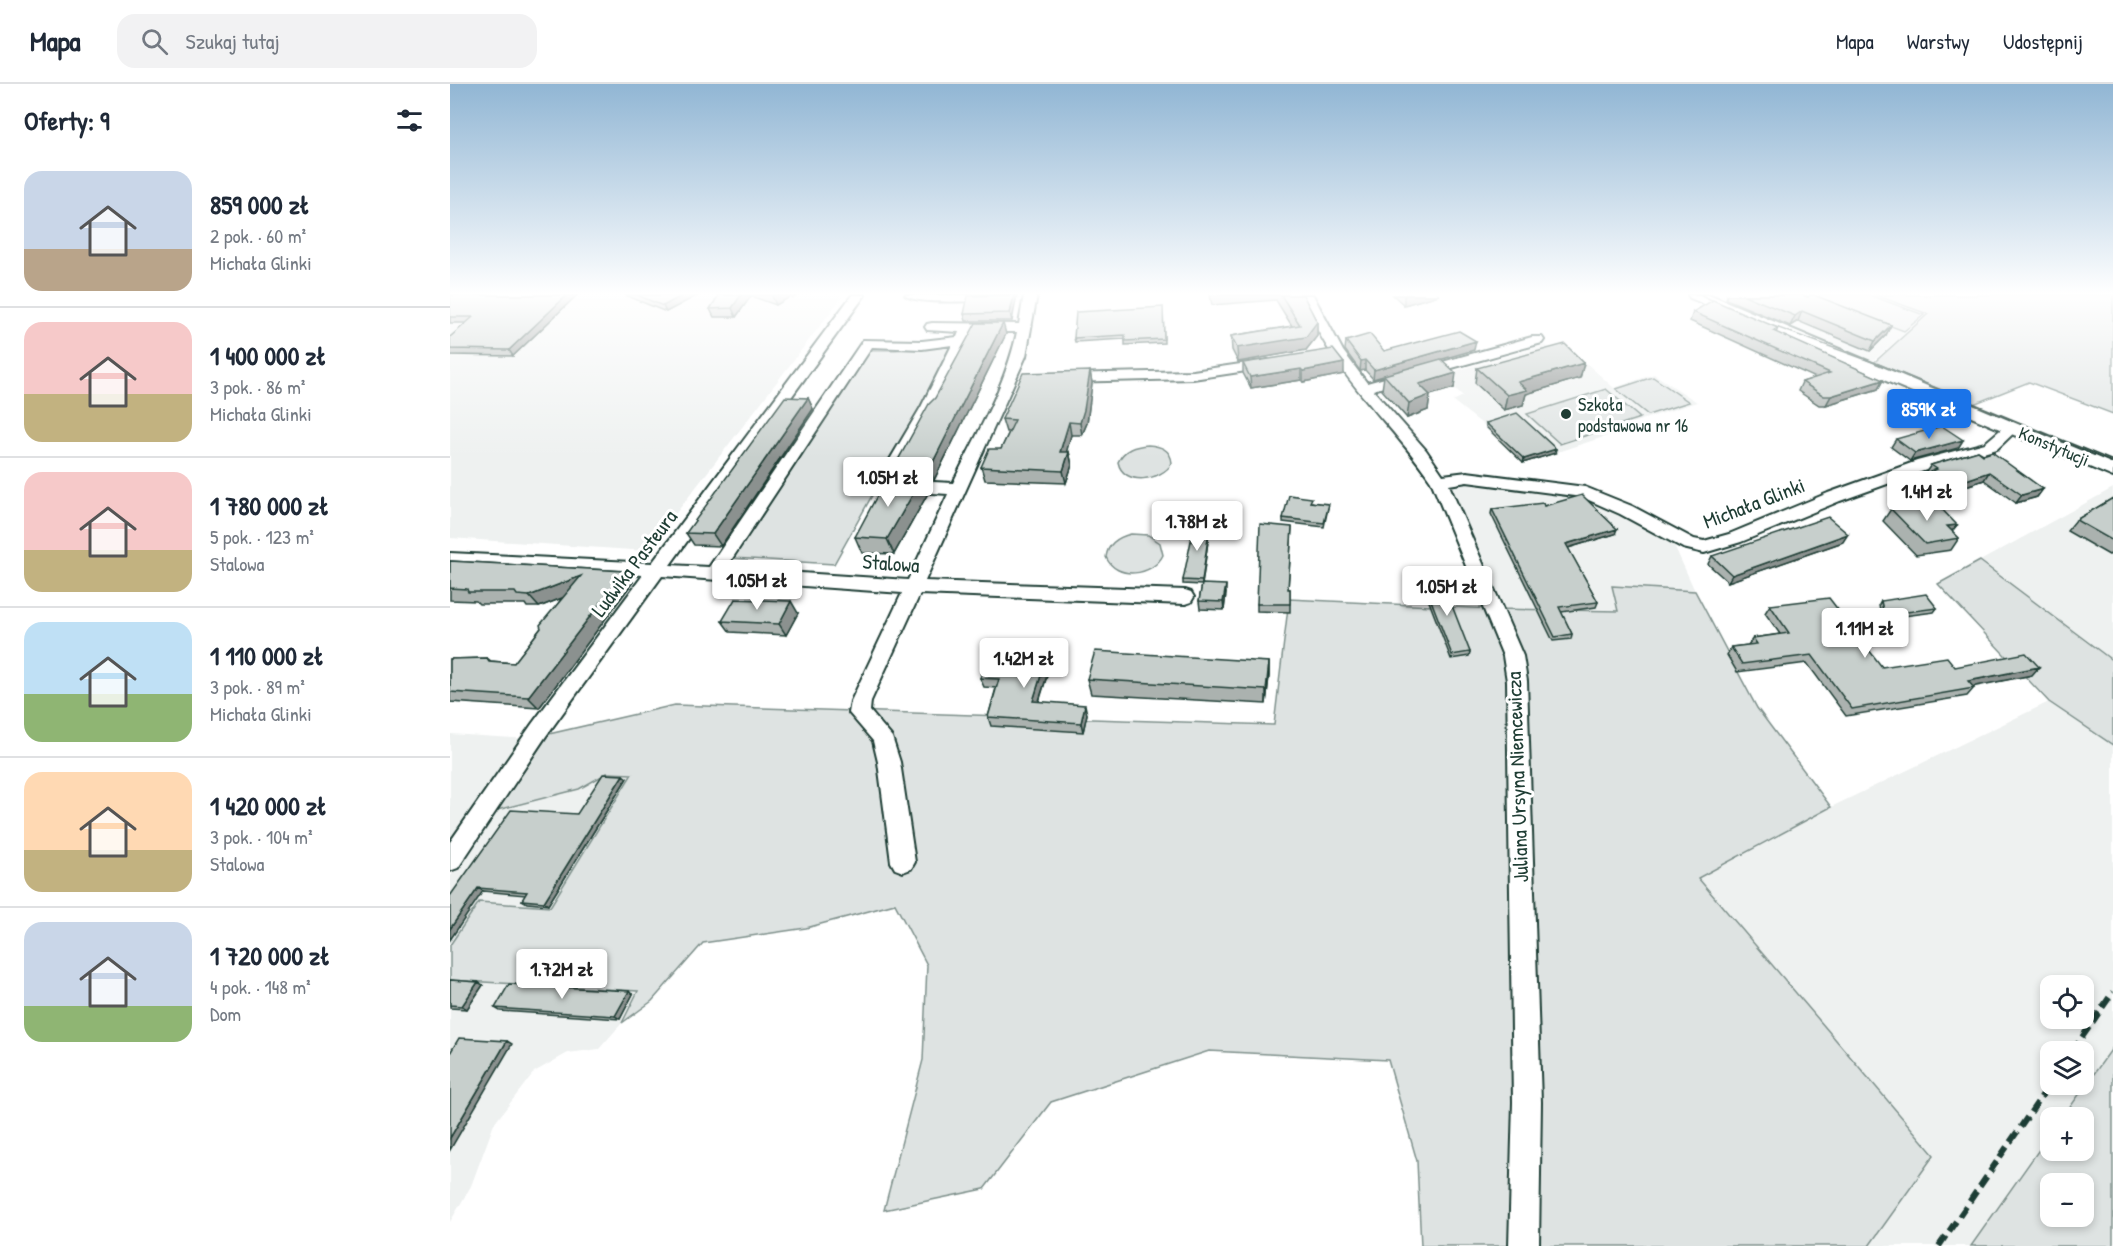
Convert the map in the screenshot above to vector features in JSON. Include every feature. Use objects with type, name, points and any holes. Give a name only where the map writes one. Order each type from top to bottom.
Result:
[{"type":"street","name":"Ludwika Pasteura","points":[[450,861],[539,730],[820,349]]},
{"type":"street","points":[[714,573],[864,349]]},
{"type":"street","points":[[957,349],[928,407],[887,478],[886,485],[959,489]]},
{"type":"street","points":[[903,862],[887,754],[882,737],[859,713],[861,701],[1021,349]]},
{"type":"street","name":"Juliana Ursyna Niemcewicza","points":[[1328,349],[1420,453],[1439,481],[1513,656],[1517,681],[1527,1102],[1524,1246]]},
{"type":"street","points":[[1364,388],[1504,349]]},
{"type":"street","name":"Konstytucji","points":[[1823,349],[2113,471]]},
{"type":"street","points":[[1046,378],[1193,375],[1282,361]]},
{"type":"street","points":[[1010,378],[1028,378]]},
{"type":"street","name":"Michała Glinki","points":[[1439,481],[1467,477],[1585,492],[1626,510],[1689,544],[1704,547],[1735,538],[1834,497],[1923,465],[1991,446],[2011,428]]},
{"type":"street","name":"Stalowa","points":[[450,559],[714,573],[912,587],[1185,597]]},
{"type":"shaded area","points":[[450,349],[802,349],[647,551],[450,538]]},
{"type":"shaded area","points":[[953,349],[834,564],[732,558],[870,350]]},
{"type":"shaded area","name":"Szkoła podstawowa nr 16","points":[[1531,349],[1551,349],[1569,366],[1584,361],[1614,388],[1654,374],[1697,402],[1626,425],[1616,433],[1523,463],[1486,427],[1453,401],[1463,396],[1441,375]]},
{"type":"shaded area","points":[[1844,349],[1887,349],[1873,361]]},
{"type":"shaded area","points":[[1889,349],[2113,349],[2113,414],[2029,382],[1966,407],[1868,368]]},
{"type":"shaded area","points":[[1653,377],[1689,402],[1648,415],[1616,389]]},
{"type":"shaded area","points":[[1606,389],[1640,418],[1560,444],[1527,414]]},
{"type":"shaded area","points":[[1148,445],[1157,446],[1170,454],[1172,463],[1167,469],[1160,474],[1143,479],[1127,475],[1121,470],[1118,462],[1123,454],[1130,449]]},
{"type":"shaded area","points":[[1467,477],[1585,492],[1669,534],[1695,591],[1612,586],[1619,611],[1494,609],[1439,481]]},
{"type":"shaded area","points":[[2113,488],[2113,661],[1980,561]]},
{"type":"shaded area","points":[[1131,534],[1148,535],[1160,543],[1163,555],[1151,568],[1134,573],[1126,572],[1111,565],[1106,557],[1114,541]]},
{"type":"shaded area","points":[[1980,561],[2113,661],[2113,745],[2049,702],[1938,584]]},
{"type":"shaded area","points":[[1612,586],[1695,591],[1757,708],[1831,807],[1698,878],[1934,1155],[1869,1246],[1421,1246],[1417,1161],[1388,1060],[1209,1051],[1051,1102],[984,1189],[884,1210],[923,1060],[927,965],[895,904],[806,928],[703,943],[652,1001],[622,1023],[638,991],[450,980],[450,945],[479,902],[550,907],[632,774],[607,773],[579,789],[497,810],[549,734],[675,705],[1274,725],[1289,599],[1494,609],[1618,611]]},
{"type":"shaded area","points":[[2049,702],[2113,745],[2113,1047],[2094,1074],[2094,1041],[2040,1041],[2040,1095],[2079,1095],[2070,1107],[2040,1107],[2040,1148],[1971,1246],[1869,1246],[1934,1155],[1697,878],[1831,807]]},
{"type":"shaded area","points":[[450,734],[530,739],[450,849]]},
{"type":"shaded area","points":[[607,773],[633,773],[550,907],[479,902],[450,945],[450,877],[497,810],[579,789]]},
{"type":"shaded area","points":[[450,980],[638,991],[622,1023],[599,1049],[568,1053],[534,1072],[494,1124],[471,1186],[450,1222]]},
{"type":"shaded area","points":[[2113,1047],[2113,1246],[1971,1246],[2040,1148],[2040,1161],[2094,1161],[2094,1107],[2070,1107],[2079,1095],[2094,1095],[2094,1074]]},
{"type":"building","points":[[962,349],[990,349],[930,468],[896,466],[929,404],[935,398]]},
{"type":"building","points":[[1333,349],[1344,363],[1303,371],[1301,369],[1250,377],[1243,363]]},
{"type":"building","points":[[1352,349],[1447,349],[1374,370],[1365,360],[1361,361]]},
{"type":"building","points":[[1546,349],[1570,349],[1584,363],[1518,382],[1527,390],[1507,395],[1477,368]]},
{"type":"building","points":[[1777,349],[1814,349],[1883,380],[1831,396],[1824,396],[1802,382],[1830,373]]},
{"type":"building","points":[[1441,359],[1456,373],[1419,384],[1430,395],[1409,403],[1384,375]]},
{"type":"building","points":[[1090,371],[1080,423],[1069,422],[1060,452],[1069,452],[1063,471],[981,467],[989,449],[1001,449],[1015,420],[1002,419],[1023,373]]},
{"type":"building","points":[[785,397],[808,398],[713,534],[686,533]]},
{"type":"building","points":[[1517,413],[1556,449],[1524,459],[1486,423]]},
{"type":"building","points":[[1942,426],[1963,440],[1915,453],[1896,439]]},
{"type":"building","points":[[1978,451],[1983,455],[1992,452],[2043,489],[2022,495],[1989,472],[1949,486],[1930,472],[1937,469],[1931,465]]},
{"type":"building","points":[[887,477],[921,480],[887,539],[855,537]]},
{"type":"building","points":[[1289,495],[1312,498],[1310,502],[1329,504],[1324,523],[1283,518]]},
{"type":"building","points":[[1582,495],[1617,529],[1566,544],[1598,602],[1559,607],[1572,634],[1555,637],[1492,509],[1543,503],[1544,506]]},
{"type":"building","points":[[2113,498],[2113,541],[2076,520]]},
{"type":"building","points":[[1935,502],[1957,525],[1947,526],[1959,538],[1925,544],[1891,509]]},
{"type":"building","points":[[1828,517],[1848,534],[1732,575],[1712,556]]},
{"type":"building","points":[[1195,521],[1210,523],[1202,581],[1183,580]]},
{"type":"building","points":[[1260,524],[1292,527],[1288,589],[1290,589],[1290,604],[1257,604]]},
{"type":"building","points":[[450,561],[625,571],[528,697],[450,692],[450,659],[487,658],[489,661],[514,663],[541,628],[540,625],[581,576],[529,596],[517,595],[515,592],[468,592],[467,589],[450,588]]},
{"type":"building","points":[[1442,580],[1470,652],[1452,655],[1424,582]]},
{"type":"building","points":[[1202,584],[1226,585],[1223,602],[1199,601]]},
{"type":"building","points":[[1926,594],[1937,608],[1884,615],[1881,601]]},
{"type":"building","points":[[1829,598],[1882,667],[1947,657],[1955,667],[2026,653],[2039,667],[1968,681],[1974,688],[1852,709],[1812,655],[1742,664],[1731,647],[1757,644],[1753,638],[1789,633],[1770,605]]},
{"type":"building","points":[[735,599],[791,601],[779,624],[722,621]]},
{"type":"building","points":[[990,651],[1048,653],[1033,701],[1085,705],[1081,723],[988,717],[999,679],[980,678]]},
{"type":"building","points":[[1095,651],[1269,662],[1266,690],[1087,679]]},
{"type":"building","points":[[603,774],[623,775],[544,902],[522,900],[527,892],[478,888],[450,929],[450,896],[511,810],[577,814]]},
{"type":"building","points":[[450,980],[478,982],[462,1006],[450,1005]]},
{"type":"building","points":[[509,984],[629,991],[615,1016],[495,1008]]},
{"type":"building","points":[[459,1038],[507,1041],[450,1138],[450,1053]]},
{"type":"tram line","points":[[1837,349],[2113,461]]},
{"type":"railway","points":[[2080,1041],[2113,992]]},
{"type":"railway","points":[[1939,1246],[2042,1095]]},
{"type":"place","name":"Szkoła podstawowa nr 16","points":[[1566,414]]}]
